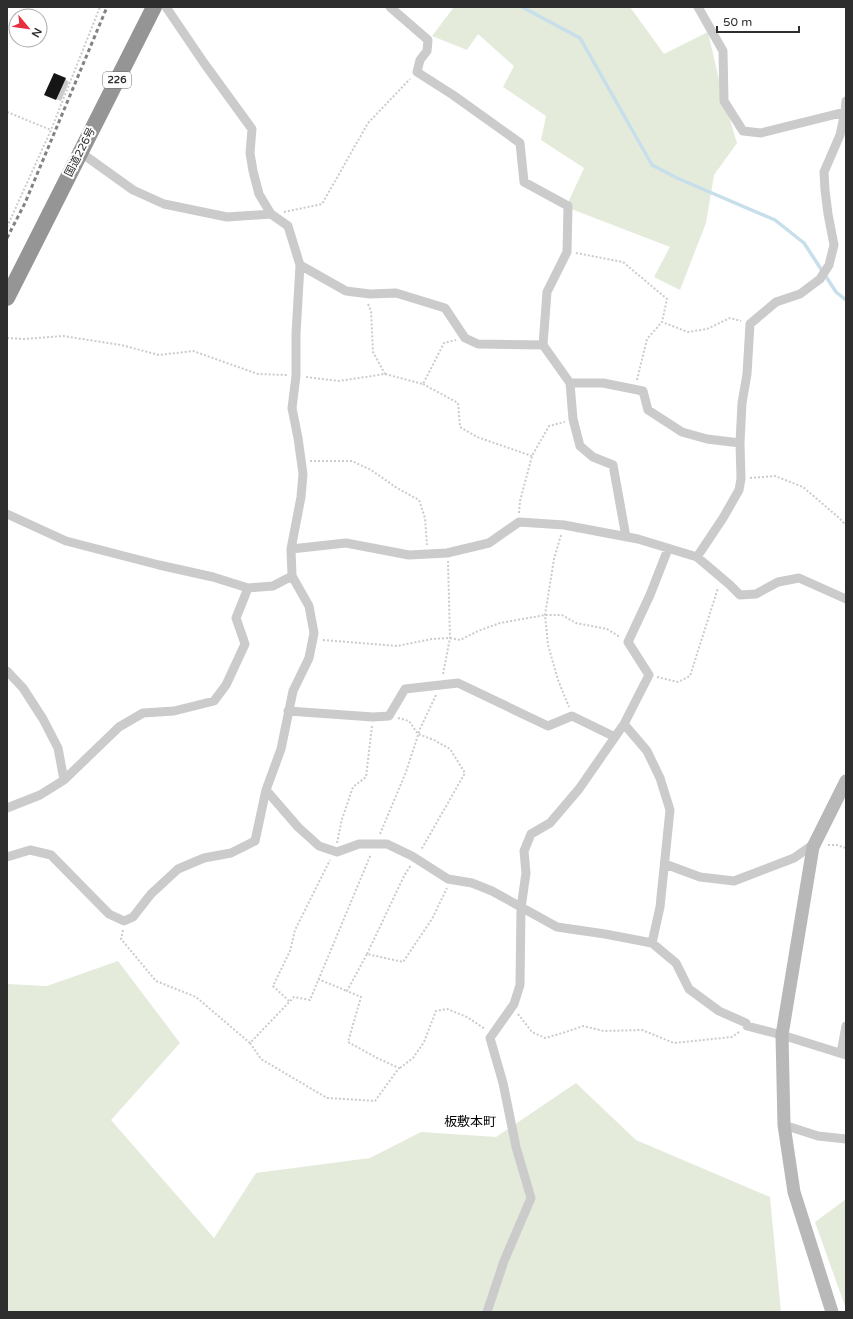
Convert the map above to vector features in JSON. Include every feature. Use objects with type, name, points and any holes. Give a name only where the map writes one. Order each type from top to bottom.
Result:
[{"type":"highway","name":"国道226号","points":[[7,298],[154,7]]},
{"type":"street","points":[[7,857],[30,850],[51,855],[109,914],[124,921],[133,917],[151,894],[178,870],[204,858],[231,853],[254,841],[266,790],[281,749],[293,690],[309,658],[314,633],[309,606],[292,576],[291,549],[301,497],[303,474],[292,408],[296,376],[296,334],[300,265],[288,226],[271,214],[259,194],[250,153],[252,129],[204,63],[166,7]]},
{"type":"street","points":[[390,7],[428,40],[427,51],[420,60],[417,72],[453,95],[520,143],[524,182],[568,206],[567,252],[547,292],[543,345],[570,383],[574,419],[580,446],[593,457],[613,465],[626,537]]},
{"type":"street","points":[[698,7],[723,51],[724,101],[743,131],[761,134],[845,112]]},
{"type":"street","points":[[697,557],[723,518],[739,490],[741,479],[740,443],[742,403],[747,374],[750,324],[776,302],[800,294],[815,283],[820,279],[829,265],[834,245],[828,214],[824,172],[840,135],[846,101]]},
{"type":"street","points":[[80,152],[133,190],[164,204],[227,216],[271,214]]},
{"type":"street","points":[[300,265],[346,291],[365,293],[396,293],[445,308],[465,338],[478,344],[543,345]]},
{"type":"street","points":[[570,383],[603,383],[642,391],[648,410],[682,432],[707,439],[740,443]]},
{"type":"street","points":[[7,514],[66,541],[158,565],[213,576],[248,588],[273,586],[292,576]]},
{"type":"street","points":[[291,549],[346,543],[409,556],[447,553],[489,543],[519,522],[564,525],[626,537],[697,557],[740,595],[756,594],[778,582],[799,578],[846,599]]},
{"type":"street","points":[[487,1312],[504,1261],[531,1198],[516,1147],[503,1083],[490,1038],[513,1006],[520,985],[521,908],[526,873],[524,851],[532,834],[550,823],[578,789],[615,737],[624,724],[649,675],[628,642],[650,595],[668,549]]},
{"type":"street","points":[[7,808],[40,795],[64,780],[119,727],[143,713],[174,711],[214,701],[226,685],[245,644],[236,618],[248,588]]},
{"type":"street","points":[[7,671],[23,688],[47,726],[58,748],[64,780]]},
{"type":"street","points":[[288,712],[372,717],[389,716],[405,689],[458,684],[548,726],[572,716],[615,737]]},
{"type":"street","points":[[624,724],[648,751],[660,778],[670,810],[660,907],[652,943]]},
{"type":"street","points":[[832,1312],[794,1192],[784,1125],[782,1035],[813,847],[846,781]]},
{"type":"street","points":[[266,790],[298,827],[319,846],[337,852],[359,844],[387,844],[416,858],[450,879],[472,883],[492,891],[556,927],[606,934],[652,943],[676,963],[689,989],[720,1011],[746,1024],[747,1026],[844,1054],[846,1026]]},
{"type":"street","points":[[665,864],[700,876],[734,881],[794,858],[814,844]]},
{"type":"street","points":[[784,1125],[818,1136],[846,1139]]},
{"type":"path","points":[[7,227],[51,130],[100,7]]},
{"type":"path","points":[[271,214],[322,204],[368,123],[417,72]]},
{"type":"path","points":[[7,112],[51,130]]},
{"type":"path","points":[[567,252],[623,262],[667,299],[662,322],[647,339],[635,390]]},
{"type":"path","points":[[365,293],[371,311],[373,352],[385,374]]},
{"type":"path","points":[[662,322],[688,332],[707,330],[730,318],[750,324]]},
{"type":"path","points":[[7,338],[24,339],[63,336],[121,345],[160,355],[193,351],[258,374],[296,376],[339,381],[385,374],[423,384],[458,403],[460,427],[477,437],[532,456]]},
{"type":"path","points":[[423,384],[444,343],[465,338]]},
{"type":"path","points":[[519,522],[520,501],[532,456],[548,426],[574,419]]},
{"type":"path","points":[[301,462],[352,461],[371,470],[397,488],[419,500],[425,518],[428,554]]},
{"type":"path","points":[[741,479],[775,476],[803,487],[846,525]]},
{"type":"path","points":[[564,525],[554,559],[545,615],[548,645],[558,680],[572,716]]},
{"type":"path","points":[[649,675],[678,682],[690,676],[721,577]]},
{"type":"path","points":[[312,638],[397,646],[432,639],[450,638],[460,640],[478,631],[500,624],[545,615],[562,616],[576,623],[607,629],[628,642]]},
{"type":"path","points":[[347,991],[367,954],[404,876],[433,830],[464,773],[450,749],[434,740],[418,734],[409,721],[389,716]]},
{"type":"path","points":[[290,1002],[273,986],[290,951],[295,930],[335,851],[342,819],[353,787],[366,777],[372,717]]},
{"type":"path","points":[[814,844],[837,845],[846,848]]},
{"type":"path","points":[[367,954],[403,962],[432,919],[450,879]]},
{"type":"path","points":[[318,979],[361,996],[348,1042],[399,1068]]},
{"type":"path","points":[[513,1006],[532,1032],[545,1038],[583,1026],[604,1031],[642,1030],[674,1043],[732,1036],[747,1026]]},
{"type":"path","points":[[250,1043],[261,1060],[327,1098],[375,1101],[399,1068],[413,1058],[424,1042],[436,1011],[447,1009],[467,1017],[492,1034]]},
{"type":"green space","points":[[454,7],[630,7],[664,54],[708,32],[723,97],[737,143],[714,175],[706,223],[680,290],[654,277],[670,247],[566,207],[584,168],[541,140],[546,116],[503,87],[514,66],[478,34],[467,50],[432,36]]},
{"type":"green space","points":[[118,961],[180,1043],[111,1120],[214,1238],[256,1173],[370,1158],[421,1132],[496,1137],[576,1083],[636,1140],[770,1197],[781,1312],[7,1312],[7,984],[47,986]]},
{"type":"green space","points":[[846,1199],[846,1309],[815,1222]]},
{"type":"building","points":[[54,73],[66,78],[56,100],[44,95]]},
{"type":"waterway","points":[[522,7],[580,38],[652,165],[677,178],[775,220],[804,243],[836,292],[846,300]]},
{"type":"railway","points":[[7,238],[25,203],[107,7]]},
{"type":"district","name":"板敷本町","points":[[470,1122]]}]
